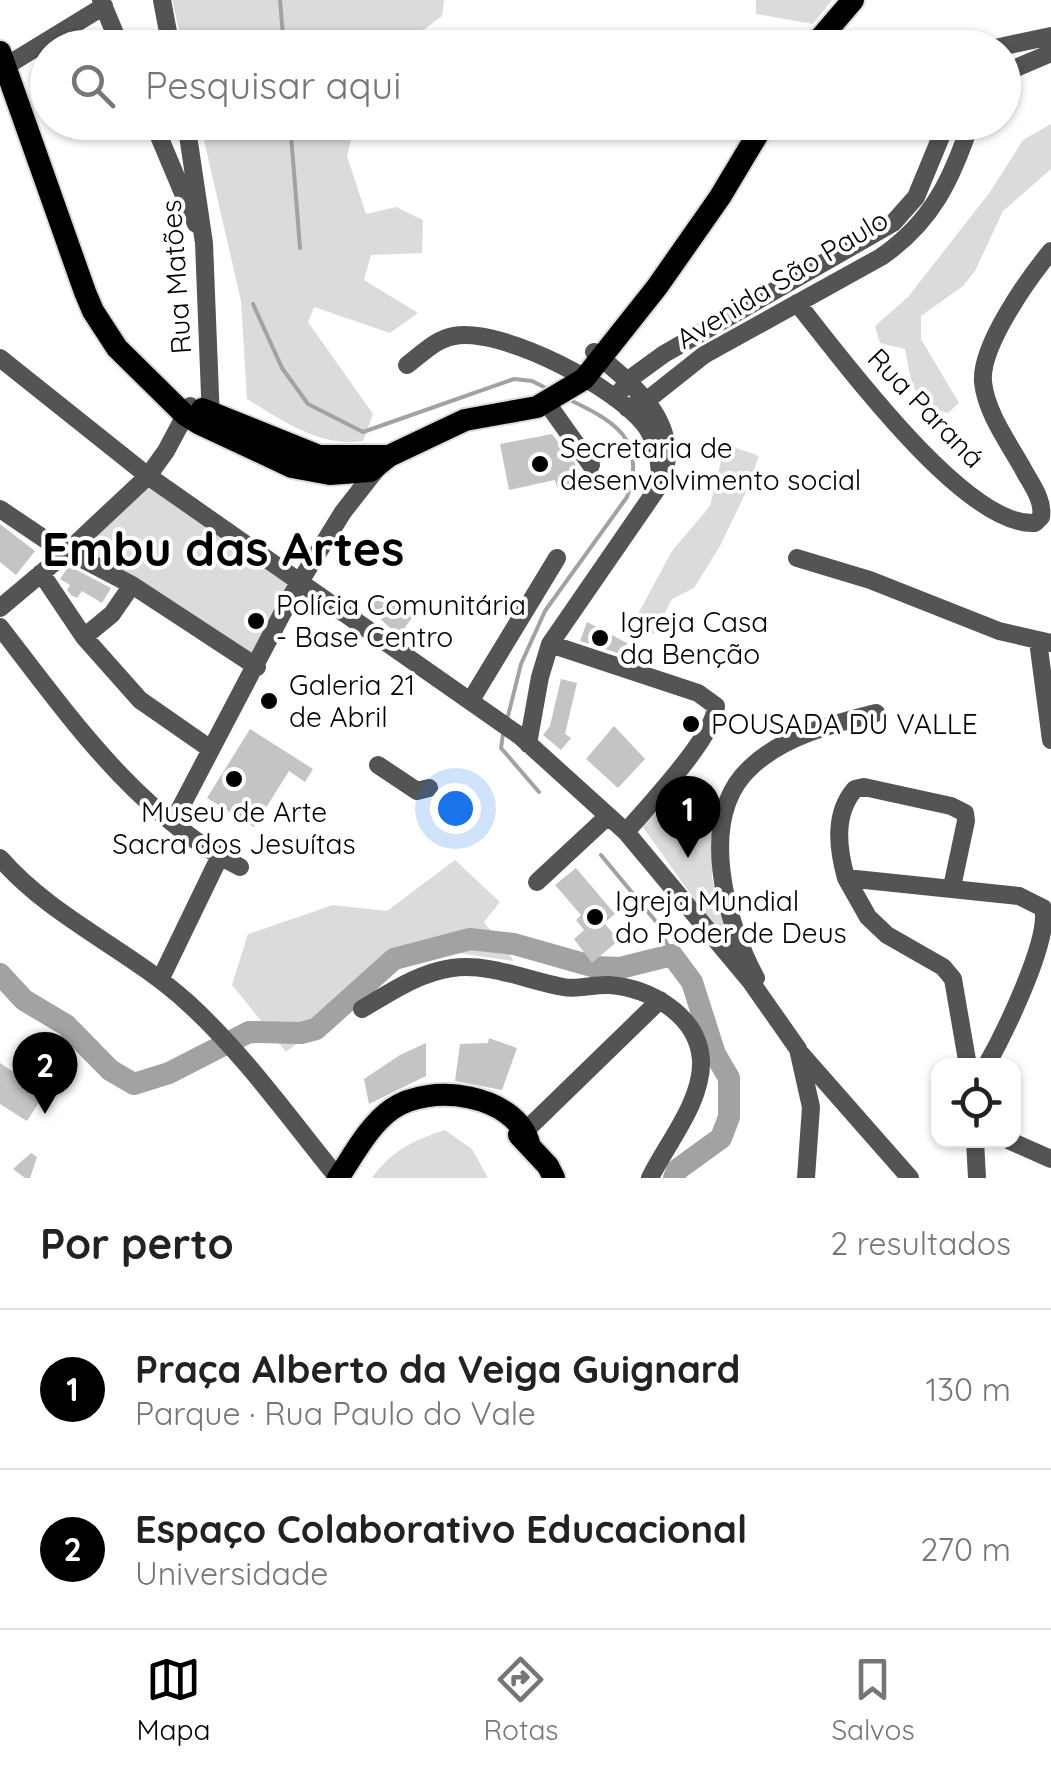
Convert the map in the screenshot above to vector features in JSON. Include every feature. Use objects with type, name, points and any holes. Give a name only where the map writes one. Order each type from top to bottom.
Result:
[{"type":"main road","points":[[827,30],[852,0]]},
{"type":"main road","points":[[3,59],[23,134],[93,311],[117,348],[190,414],[292,467],[311,472],[355,473],[465,420],[566,389],[657,287],[754,140]]},
{"type":"main road","points":[[338,1178],[382,1120],[432,1112],[488,1118],[525,1136],[554,1178]]},
{"type":"street","points":[[162,0],[168,30]]},
{"type":"street","points":[[54,30],[102,3],[114,30]]},
{"type":"street","points":[[1021,42],[1051,36]]},
{"type":"street","points":[[3,59],[30,44]]},
{"type":"street","points":[[1021,66],[1051,53]]},
{"type":"street","points":[[161,140],[204,243]]},
{"type":"street","name":"Rua Matões","points":[[189,140],[204,243],[190,414]]},
{"type":"street","name":"Avenida São Paulo","points":[[940,140],[922,185],[906,212],[894,222],[664,354],[627,382],[621,403],[646,401],[704,355],[905,241],[933,209],[964,140]]},
{"type":"street","name":"Rua Paraná","points":[[797,303],[875,401],[946,472],[996,512],[1026,524],[1036,523],[1041,517],[1040,500],[999,427],[983,382],[985,358],[1051,252]]},
{"type":"street","points":[[408,364],[439,341],[476,335],[541,354],[566,389],[590,464]]},
{"type":"street","points":[[524,740],[550,644],[661,484],[669,463],[668,440],[646,401],[602,351]]},
{"type":"street","points":[[0,358],[148,476],[524,740],[626,832],[776,1016]]},
{"type":"street","points":[[566,389],[621,403],[651,436],[660,459],[661,484]]},
{"type":"street","points":[[0,608],[148,476],[190,414]]},
{"type":"street","points":[[173,822],[209,748],[257,668],[301,582],[343,512],[384,461]]},
{"type":"street","points":[[0,509],[132,585],[257,668]]},
{"type":"street","points":[[471,700],[557,558]]},
{"type":"street","points":[[797,558],[884,585],[984,626],[1045,642],[1051,740]]},
{"type":"street","points":[[41,573],[84,637],[140,700],[209,748]]},
{"type":"street","points":[[84,637],[112,614],[132,585]]},
{"type":"street","points":[[0,627],[83,732],[156,812],[240,866]]},
{"type":"street","points":[[550,644],[698,693],[716,706],[715,719],[626,832]]},
{"type":"street","points":[[876,712],[827,725],[749,768],[725,802],[720,858],[727,908],[776,1016],[798,1050],[910,1178]]},
{"type":"street","points":[[378,766],[418,791],[429,788]]},
{"type":"street","points":[[952,887],[966,821],[963,810],[864,786],[855,789],[844,807],[839,833],[846,878],[868,917],[887,935],[943,967],[952,979],[958,993],[967,1058]]},
{"type":"street","points":[[537,882],[608,816]]},
{"type":"street","points":[[160,980],[220,856]]},
{"type":"street","points":[[0,858],[34,894],[160,980],[206,1021],[338,1178]]},
{"type":"street","points":[[846,878],[952,887],[1019,896],[1047,905],[1046,932],[1034,967],[990,1058]]},
{"type":"street","points":[[362,1009],[416,977],[452,968],[483,966],[569,989],[605,985],[660,1000],[691,1027],[701,1061],[698,1085],[650,1178]]},
{"type":"street","points":[[525,1136],[660,1000]]},
{"type":"street","points":[[798,1050],[811,1107],[806,1178]]},
{"type":"street","points":[[1021,1146],[1051,1160]]},
{"type":"street","points":[[976,1148],[978,1178]]},
{"type":"shaded area","points":[[172,0],[444,0],[442,16],[423,30],[179,30]]},
{"type":"shaded area","points":[[756,0],[832,0],[813,24],[756,14]]},
{"type":"shaded area","points":[[1051,124],[1051,169],[1003,211],[975,271],[963,286],[921,316],[921,339],[959,403],[948,413],[936,409],[915,390],[905,349],[880,343],[875,326],[908,297],[990,192],[1023,140]]},
{"type":"shaded area","points":[[204,140],[351,140],[347,156],[366,214],[396,207],[423,220],[422,253],[371,255],[364,280],[418,313],[390,333],[314,307],[308,322],[373,414],[363,441],[316,436],[247,399],[241,301]]},
{"type":"shaded area","points":[[725,444],[759,456],[745,494],[694,588],[672,599],[654,634],[638,627],[638,614],[672,551],[710,506]]},
{"type":"shaded area","points":[[149,485],[294,582],[253,661],[84,548]]},
{"type":"shaded area","points":[[691,779],[714,807],[712,877],[723,919],[744,969],[642,826]]},
{"type":"shaded area","points":[[455,860],[500,902],[484,922],[514,961],[451,952],[400,961],[286,1052],[232,985],[248,934],[333,905],[387,911]]},
{"type":"shaded area","points":[[445,1130],[472,1149],[488,1178],[372,1178],[404,1147]]},
{"type":"building","name":"Secretaria de desenvolvimento social","points":[[552,434],[576,465],[578,474],[600,475],[600,479],[557,487],[555,480],[509,490],[500,444]]},
{"type":"building","points":[[0,524],[35,551],[16,575],[0,562]]},
{"type":"building","points":[[69,566],[111,588],[102,603],[82,591],[77,598],[71,595],[67,590],[70,585],[60,579]]},
{"type":"building","points":[[381,592],[414,615],[399,636],[368,608]]},
{"type":"building","name":"Igreja Casa da Benção","points":[[587,622],[627,643],[624,655],[580,641]]},
{"type":"building","points":[[561,679],[577,683],[565,734],[571,738],[561,750],[543,735],[550,726]]},
{"type":"building","points":[[614,726],[645,759],[618,788],[586,759]]},
{"type":"building","name":"Museu de Arte Sacra dos Jesuítas","points":[[250,729],[313,769],[305,782],[289,771],[254,827],[207,798]]},
{"type":"building","name":"Igreja Mundial do Poder de Deus","points":[[576,868],[615,914],[604,923],[619,940],[592,963],[574,939],[584,930],[576,920],[581,915],[555,885]]},
{"type":"building","points":[[489,1038],[517,1048],[502,1090],[455,1081],[460,1044],[488,1043]]},
{"type":"building","points":[[426,1043],[426,1076],[369,1104],[364,1079]]},
{"type":"building","points":[[0,1063],[45,1093],[27,1121],[0,1104]]},
{"type":"building","points":[[31,1153],[37,1157],[30,1178],[25,1178],[13,1169]]},
{"type":"waterway","points":[[280,0],[282,30]]},
{"type":"waterway","points":[[291,140],[300,248]]},
{"type":"waterway","points":[[253,304],[282,368],[308,404],[363,432],[514,379],[532,381],[550,390]]},
{"type":"waterway","points":[[507,720],[521,664],[545,611],[627,497],[632,477],[633,460],[623,434],[600,415],[568,399]]},
{"type":"waterway","points":[[503,734],[501,748],[539,792]]},
{"type":"waterway","points":[[601,855],[658,924],[672,955]]},
{"type":"waterway","points":[[0,974],[24,1000],[66,1025],[110,1070],[134,1084],[169,1073],[249,1032],[301,1033],[316,1029],[394,959],[470,939],[514,944],[595,967],[620,968],[672,955],[692,982],[715,1054],[729,1078],[729,1117],[721,1138],[677,1170],[674,1178]]},
{"type":"place","name":"Secretaria de desenvolvimento social","points":[[540,464]]},
{"type":"place","name":"Polícia Comunitária - Base Centro","points":[[256,621]]},
{"type":"place","name":"Igreja Casa da Benção","points":[[600,638]]},
{"type":"place","name":"Galeria 21 de Abril","points":[[269,701]]},
{"type":"place","name":"POUSADA DU VALLE","points":[[691,724]]},
{"type":"place","name":"Museu de Arte Sacra dos Jesuítas","points":[[234,779]]},
{"type":"place","name":"Praça Alberto da Veiga Guignard","points":[[688,858]]},
{"type":"place","name":"Igreja Mundial do Poder de Deus","points":[[595,917]]},
{"type":"place","name":"Espaço Colaborativo Educacional","points":[[45,1114]]},
{"type":"district","name":"Embu das Artes","points":[[223,549]]}]
